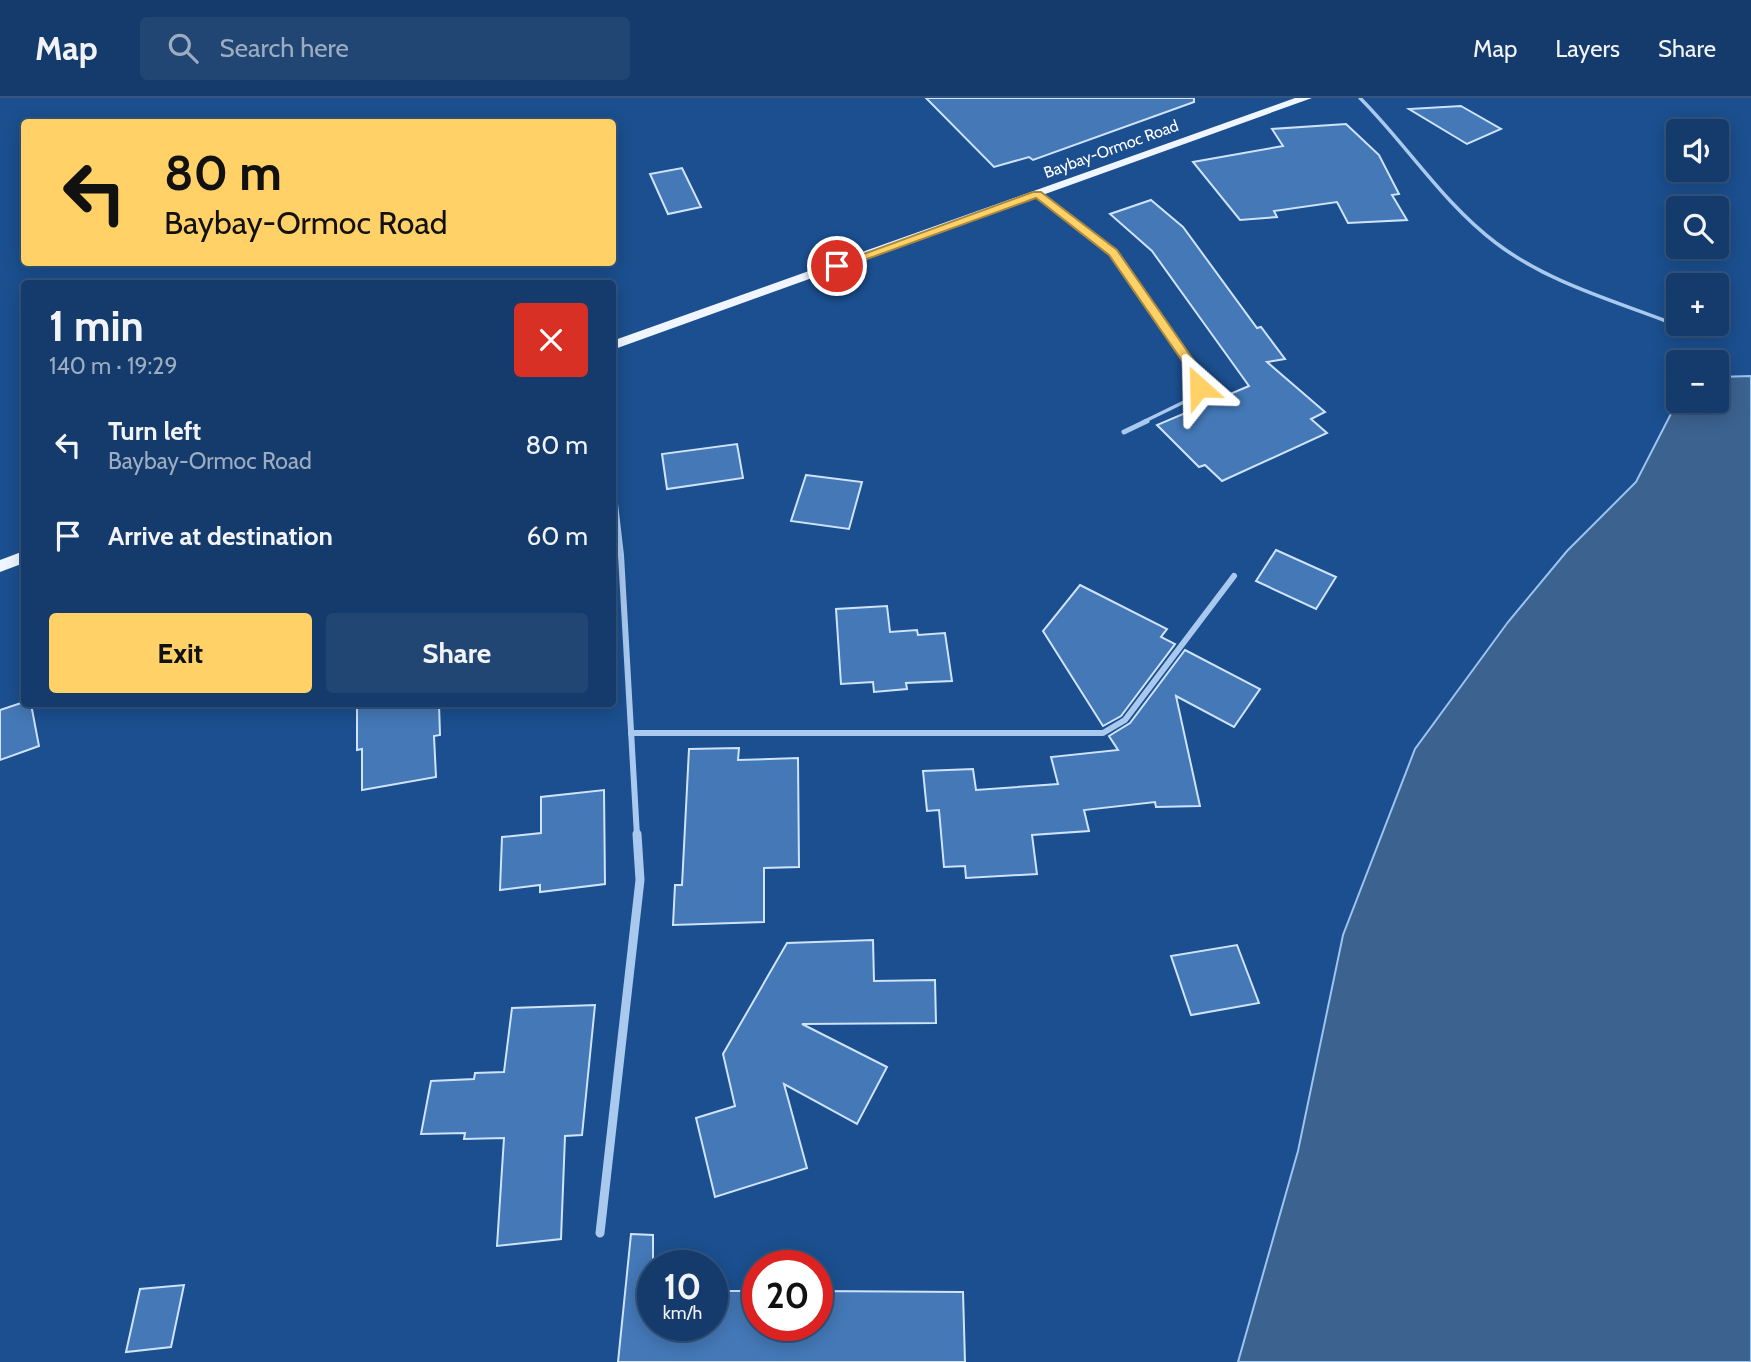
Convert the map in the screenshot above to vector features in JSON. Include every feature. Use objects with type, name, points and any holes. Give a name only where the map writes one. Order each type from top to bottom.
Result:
[{"type":"main road","name":"Baybay-Ormoc Road","points":[[616,345],[1306,98]]},
{"type":"main road","points":[[0,566],[21,558]]},
{"type":"street","points":[[600,1233],[639,897],[621,555],[616,512]]},
{"type":"street","points":[[631,733],[1089,734],[1109,731],[1125,720],[1234,576]]},
{"type":"lane","points":[[1360,98],[1387,125],[1450,200],[1496,243],[1555,279],[1666,321]]},
{"type":"lane","points":[[1037,194],[1113,252],[1193,368],[1199,387],[1184,402],[1124,432]]},
{"type":"water","points":[[1751,376],[1751,1362],[1238,1362],[1298,1151],[1343,935],[1415,749],[1508,622],[1567,551],[1636,482],[1671,413],[1729,413],[1729,377]]},
{"type":"building","points":[[926,98],[1194,98],[1194,102],[1033,160],[1029,157],[994,167]]},
{"type":"building","points":[[1461,106],[1501,129],[1467,144],[1409,109]]},
{"type":"building","points":[[1346,124],[1379,155],[1399,194],[1392,195],[1407,220],[1348,223],[1337,202],[1274,211],[1277,217],[1240,220],[1193,162],[1283,146],[1272,129]]},
{"type":"building","points":[[682,168],[701,207],[668,214],[650,174]]},
{"type":"building","points":[[1151,200],[1183,227],[1257,328],[1261,327],[1285,359],[1267,362],[1325,412],[1311,419],[1327,433],[1222,481],[1205,465],[1199,467],[1157,425],[1249,386],[1152,251],[1110,214]]},
{"type":"building","points":[[737,444],[743,478],[667,489],[662,454]]},
{"type":"building","points":[[806,475],[862,482],[849,529],[791,521]]},
{"type":"building","points":[[1276,550],[1336,577],[1316,609],[1256,581]]},
{"type":"building","points":[[1080,585],[1167,629],[1161,637],[1175,644],[1121,716],[1103,726],[1043,631]]},
{"type":"building","points":[[887,606],[890,632],[917,630],[918,635],[945,633],[952,681],[906,683],[907,689],[874,692],[873,682],[841,684],[836,609]]},
{"type":"building","points":[[1185,650],[1260,689],[1234,727],[1176,696],[1200,806],[1156,807],[1155,802],[1084,810],[1089,831],[1032,835],[1037,874],[966,878],[965,866],[944,867],[939,810],[927,811],[923,771],[973,769],[976,790],[1058,784],[1051,757],[1118,750],[1109,736],[1130,723]]},
{"type":"building","points":[[21,703],[21,707],[32,707],[39,746],[0,760],[0,710]]},
{"type":"building","points":[[357,707],[439,707],[440,735],[434,736],[436,777],[362,790],[362,749],[357,750]]},
{"type":"building","points":[[739,748],[738,760],[798,758],[799,867],[764,868],[764,922],[673,925],[675,885],[682,885],[689,749]]},
{"type":"building","points":[[604,790],[605,884],[540,892],[540,885],[500,890],[502,837],[541,833],[541,797]]},
{"type":"building","points":[[873,940],[874,981],[935,980],[936,1023],[802,1024],[887,1067],[857,1124],[784,1084],[807,1168],[715,1197],[696,1118],[735,1106],[723,1054],[787,943]]},
{"type":"building","points":[[1237,945],[1259,1003],[1191,1015],[1171,956]]},
{"type":"building","points":[[595,1005],[582,1135],[565,1136],[561,1239],[497,1246],[504,1138],[464,1139],[465,1133],[421,1134],[431,1081],[474,1079],[475,1073],[504,1072],[512,1008]]},
{"type":"building","points":[[631,1234],[653,1235],[653,1250],[637,1250],[637,1341],[728,1341],[728,1291],[742,1291],[742,1341],[833,1341],[833,1291],[963,1292],[965,1362],[618,1362]]},
{"type":"building","points":[[184,1285],[171,1347],[126,1352],[140,1289]]},
{"type":"route","points":[[837,266],[1037,194],[1113,252],[1193,368],[1199,387]]}]
